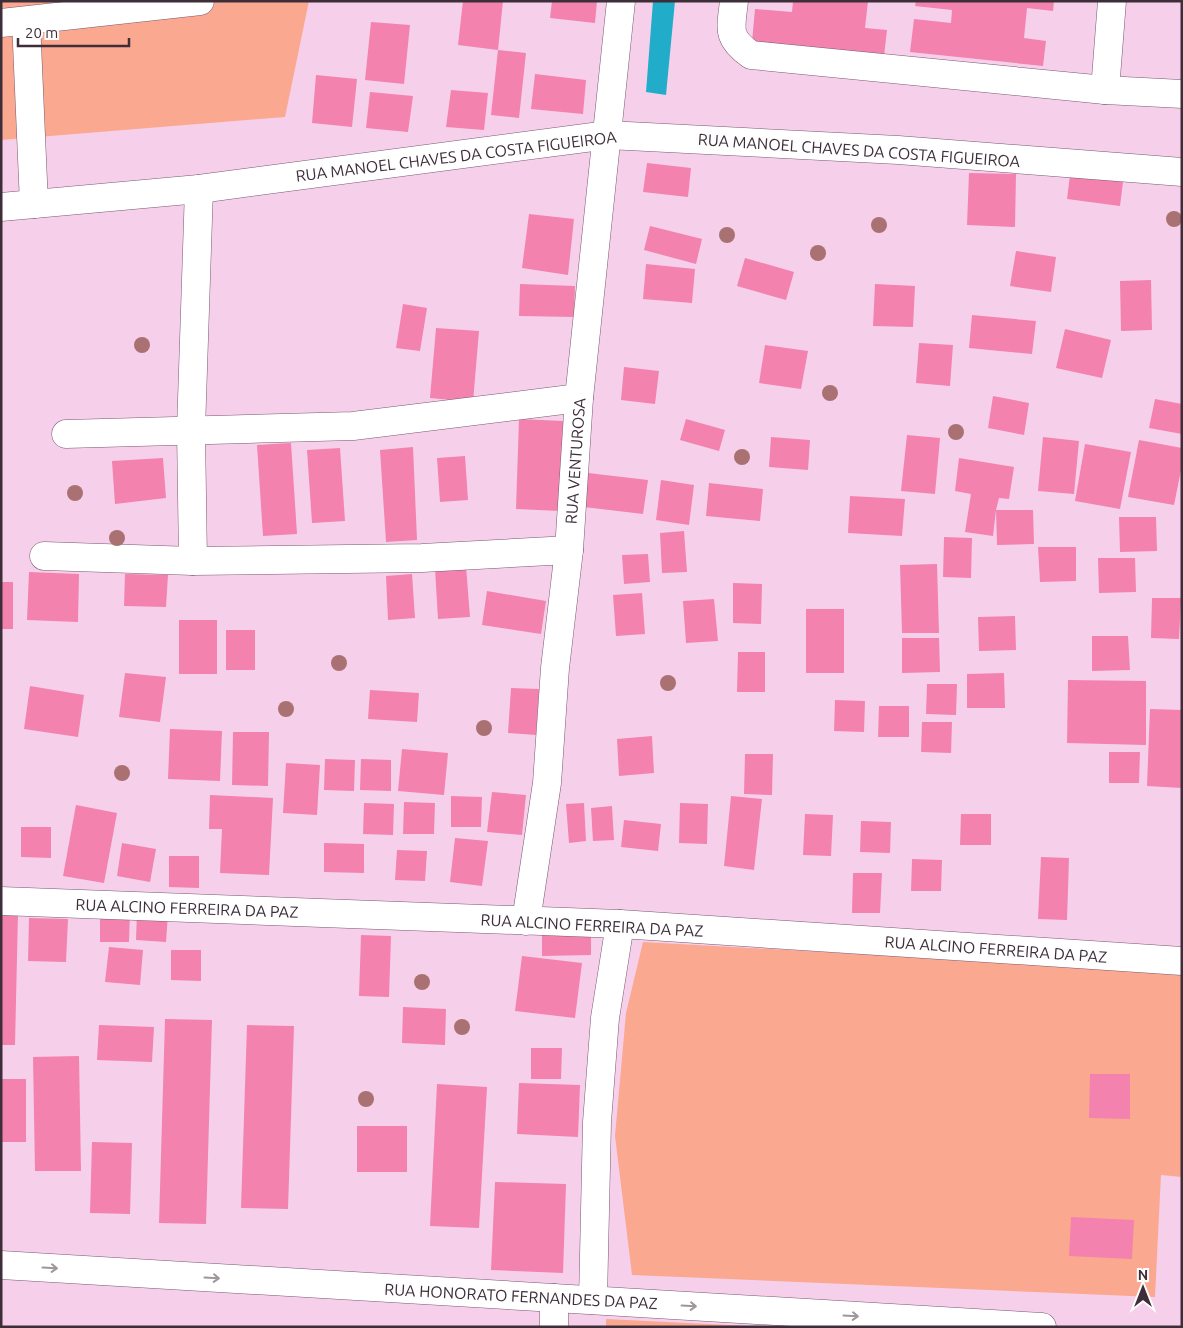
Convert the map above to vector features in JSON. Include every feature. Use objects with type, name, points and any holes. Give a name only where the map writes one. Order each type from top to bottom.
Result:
[{"type":"street","points":[[34,204],[13,22],[200,1]]},
{"type":"street","name":"RUA VENTUROSA","points":[[526,921],[547,782],[555,668],[569,550],[579,398],[621,1]]},
{"type":"street","points":[[734,1],[731,30],[736,45],[751,55],[1105,90],[1182,94]]},
{"type":"street","points":[[1105,90],[1112,1]]},
{"type":"street","name":"RUA MANOEL CHAVES DA COSTA FIGUEIROA","points":[[1,207],[200,189],[608,134],[898,150],[1182,172]]},
{"type":"street","points":[[193,561],[191,430],[200,189]]},
{"type":"street","points":[[66,434],[353,426],[579,398]]},
{"type":"street","points":[[44,556],[193,561],[422,558],[569,550]]},
{"type":"street","name":"RUA ALCINO FERREIRA DA PAZ","points":[[1,901],[620,924],[1182,961]]},
{"type":"street","points":[[593,1300],[597,1122],[606,1018],[620,924]]},
{"type":"street","name":"RUA HONORATO FERNANDES DA PAZ","points":[[1,1265],[1042,1327]]},
{"type":"street","points":[[554,1298],[554,1327]]},
{"type":"shaded area","points":[[1,1],[309,1],[285,117],[1,140]]},
{"type":"shaded area","points":[[643,942],[1182,972],[1182,1177],[1161,1175],[1155,1297],[632,1275],[615,1136],[626,1013]]},
{"type":"shaded area","points":[[606,1319],[768,1327],[606,1327]]},
{"type":"water","points":[[653,1],[675,1],[666,95],[646,92]]},
{"type":"building","points":[[463,1],[503,1],[498,50],[458,45]]},
{"type":"building","points":[[552,1],[597,1],[595,23],[550,18]]},
{"type":"building","points":[[793,1],[868,1],[865,28],[887,30],[884,56],[752,42],[755,9],[792,12]]},
{"type":"building","points":[[916,1],[1054,1],[1053,11],[1027,8],[1024,38],[1046,41],[1043,66],[910,52],[914,19],[951,23],[952,10],[915,6]]},
{"type":"building","points":[[371,22],[410,25],[404,84],[365,80]]},
{"type":"building","points":[[498,50],[526,53],[519,118],[491,115]]},
{"type":"building","points":[[535,74],[586,80],[583,114],[531,109]]},
{"type":"building","points":[[316,75],[357,79],[352,127],[312,123]]},
{"type":"building","points":[[451,90],[488,93],[484,130],[446,127]]},
{"type":"building","points":[[370,92],[413,96],[408,132],[366,128]]},
{"type":"building","points":[[647,163],[691,168],[688,197],[643,192]]},
{"type":"building","points":[[969,173],[1016,174],[1015,227],[967,225]]},
{"type":"building","points":[[1070,175],[1123,182],[1120,206],[1067,199]]},
{"type":"building","points":[[529,214],[574,219],[568,275],[522,268]]},
{"type":"building","points":[[650,226],[702,239],[696,264],[644,250]]},
{"type":"building","points":[[1016,251],[1056,257],[1051,292],[1010,286]]},
{"type":"building","points":[[745,258],[794,272],[786,300],[737,286]]},
{"type":"building","points":[[646,264],[695,269],[692,303],[643,299]]},
{"type":"building","points":[[1151,280],[1152,330],[1121,331],[1120,281]]},
{"type":"building","points":[[520,284],[575,286],[574,317],[519,316]]},
{"type":"building","points":[[875,284],[915,286],[913,327],[873,326]]},
{"type":"building","points":[[403,304],[427,308],[420,351],[396,348]]},
{"type":"building","points":[[972,315],[1036,321],[1032,354],[969,348]]},
{"type":"building","points":[[436,328],[479,331],[473,402],[430,398]]},
{"type":"building","points":[[1065,329],[1111,340],[1102,378],[1056,368]]},
{"type":"building","points":[[919,343],[953,345],[950,386],[916,383]]},
{"type":"building","points":[[765,345],[808,351],[801,389],[759,383]]},
{"type":"building","points":[[624,367],[659,371],[655,404],[621,400]]},
{"type":"building","points":[[993,396],[1029,403],[1024,435],[988,428]]},
{"type":"building","points":[[1155,399],[1182,404],[1182,434],[1149,428]]},
{"type":"building","points":[[519,419],[563,421],[560,511],[516,509]]},
{"type":"building","points":[[686,419],[725,430],[719,451],[680,440]]},
{"type":"building","points":[[907,435],[940,438],[935,494],[901,491]]},
{"type":"building","points":[[771,437],[810,440],[808,470],[769,467]]},
{"type":"building","points":[[1043,437],[1079,441],[1074,494],[1038,491]]},
{"type":"building","points":[[1139,440],[1182,448],[1182,465],[1174,505],[1128,497]]},
{"type":"building","points":[[291,443],[297,534],[263,536],[257,445]]},
{"type":"building","points":[[1085,444],[1131,452],[1120,509],[1075,501]]},
{"type":"building","points":[[413,447],[417,540],[386,542],[380,450]]},
{"type":"building","points":[[340,448],[345,521],[312,523],[307,450]]},
{"type":"building","points":[[465,456],[468,500],[440,502],[437,458]]},
{"type":"building","points":[[163,458],[166,498],[115,504],[112,461]]},
{"type":"building","points":[[959,458],[1014,467],[1009,499],[999,498],[993,536],[965,532],[971,494],[955,491]]},
{"type":"building","points":[[588,473],[648,480],[643,514],[584,507]]},
{"type":"building","points":[[661,480],[694,485],[689,525],[656,520]]},
{"type":"building","points":[[709,483],[763,489],[760,521],[706,516]]},
{"type":"building","points":[[850,496],[905,499],[902,536],[848,533]]},
{"type":"building","points":[[996,510],[1033,510],[1034,544],[997,545]]},
{"type":"building","points":[[1119,517],[1156,517],[1157,551],[1120,552]]},
{"type":"building","points":[[684,531],[687,572],[662,573],[660,533]]},
{"type":"building","points":[[944,537],[972,538],[971,578],[943,577]]},
{"type":"building","points":[[1038,547],[1076,547],[1076,581],[1040,582]]},
{"type":"building","points":[[648,554],[650,582],[624,584],[622,555]]},
{"type":"building","points":[[1098,558],[1135,558],[1136,592],[1099,593]]},
{"type":"building","points":[[937,564],[939,633],[902,633],[900,565]]},
{"type":"building","points":[[466,566],[470,617],[438,619],[435,569]]},
{"type":"building","points":[[29,572],[79,574],[78,622],[27,620]]},
{"type":"building","points":[[125,574],[168,575],[166,607],[124,606]]},
{"type":"building","points":[[412,574],[415,618],[388,620],[386,576]]},
{"type":"building","points":[[1,582],[13,582],[13,629],[1,629]]},
{"type":"building","points":[[733,583],[762,584],[761,624],[733,623]]},
{"type":"building","points":[[487,591],[546,601],[541,634],[482,625]]},
{"type":"building","points":[[642,593],[645,634],[616,636],[613,595]]},
{"type":"building","points":[[1152,598],[1181,598],[1179,639],[1151,638]]},
{"type":"building","points":[[714,599],[718,641],[686,643],[683,601]]},
{"type":"building","points":[[806,609],[844,609],[844,673],[806,673]]},
{"type":"building","points":[[1015,616],[1016,650],[979,651],[978,617]]},
{"type":"building","points":[[179,620],[217,620],[217,674],[179,674]]},
{"type":"building","points":[[226,630],[255,630],[255,670],[226,670]]},
{"type":"building","points":[[1092,636],[1128,636],[1130,670],[1092,671]]},
{"type":"building","points":[[902,638],[939,638],[940,672],[902,673]]},
{"type":"building","points":[[738,652],[765,652],[765,692],[737,692]]},
{"type":"building","points":[[125,673],[166,677],[160,722],[119,717]]},
{"type":"building","points":[[1004,673],[1005,708],[967,708],[967,674]]},
{"type":"building","points":[[1068,680],[1146,681],[1146,745],[1067,743]]},
{"type":"building","points":[[927,684],[957,684],[956,715],[926,714]]},
{"type":"building","points":[[30,686],[84,695],[78,737],[24,729]]},
{"type":"building","points":[[511,688],[539,689],[536,735],[508,733]]},
{"type":"building","points":[[370,690],[419,693],[417,722],[368,719]]},
{"type":"building","points":[[835,700],[865,701],[864,732],[834,731]]},
{"type":"building","points":[[879,706],[909,706],[909,737],[878,737]]},
{"type":"building","points":[[1150,709],[1182,710],[1182,788],[1147,786]]},
{"type":"building","points":[[922,722],[952,722],[951,753],[921,752]]},
{"type":"building","points":[[170,729],[222,731],[220,781],[168,779]]},
{"type":"building","points":[[233,732],[269,732],[268,786],[232,785]]},
{"type":"building","points":[[652,736],[654,773],[619,776],[617,739]]},
{"type":"building","points":[[402,749],[448,753],[444,795],[398,791]]},
{"type":"building","points":[[1109,752],[1140,752],[1139,783],[1109,783]]},
{"type":"building","points":[[745,754],[773,754],[772,795],[744,794]]},
{"type":"building","points":[[325,759],[355,760],[354,791],[324,790]]},
{"type":"building","points":[[361,759],[391,760],[391,791],[360,790]]},
{"type":"building","points":[[286,763],[320,765],[317,815],[283,813]]},
{"type":"building","points":[[492,792],[526,795],[522,835],[487,832]]},
{"type":"building","points":[[210,795],[273,798],[269,875],[220,873],[222,829],[209,829]]},
{"type":"building","points":[[451,796],[482,797],[481,827],[451,827]]},
{"type":"building","points":[[731,796],[762,799],[754,870],[724,866]]},
{"type":"building","points":[[404,802],[435,803],[434,834],[403,834]]},
{"type":"building","points":[[364,803],[394,804],[393,835],[363,834]]},
{"type":"building","points":[[584,803],[586,841],[569,843],[566,804]]},
{"type":"building","points":[[680,803],[708,804],[707,844],[679,843]]},
{"type":"building","points":[[76,805],[117,813],[104,883],[63,876]]},
{"type":"building","points":[[612,806],[614,840],[593,841],[591,808]]},
{"type":"building","points":[[805,814],[833,815],[831,856],[803,855]]},
{"type":"building","points":[[961,814],[991,814],[991,845],[960,845]]},
{"type":"building","points":[[624,820],[661,824],[658,851],[621,847]]},
{"type":"building","points":[[861,821],[891,822],[890,853],[860,852]]},
{"type":"building","points":[[21,827],[51,827],[51,858],[21,857]]},
{"type":"building","points":[[455,838],[488,841],[482,886],[450,882]]},
{"type":"building","points":[[122,843],[156,849],[150,882],[117,876]]},
{"type":"building","points":[[324,843],[364,844],[364,873],[324,872]]},
{"type":"building","points":[[397,850],[427,851],[425,881],[395,880]]},
{"type":"building","points":[[169,856],[199,856],[199,888],[169,887]]},
{"type":"building","points":[[1041,857],[1069,858],[1067,920],[1038,919]]},
{"type":"building","points":[[912,859],[942,860],[941,891],[911,891]]},
{"type":"building","points":[[853,873],[882,873],[880,913],[852,913]]},
{"type":"building","points":[[100,910],[130,911],[129,942],[100,942]]},
{"type":"building","points":[[137,912],[168,914],[166,942],[136,940]]},
{"type":"building","points":[[1,913],[18,913],[15,1045],[1,1045]]},
{"type":"building","points":[[29,918],[68,919],[66,962],[28,961]]},
{"type":"building","points":[[591,929],[591,955],[542,956],[542,930]]},
{"type":"building","points":[[361,935],[391,936],[389,997],[359,996]]},
{"type":"building","points":[[109,947],[143,950],[140,985],[105,982]]},
{"type":"building","points":[[171,950],[201,950],[201,981],[171,980]]},
{"type":"building","points":[[522,956],[582,963],[575,1018],[515,1011]]},
{"type":"building","points":[[403,1007],[446,1009],[445,1045],[402,1043]]},
{"type":"building","points":[[165,1019],[212,1020],[206,1224],[159,1223]]},
{"type":"building","points":[[99,1025],[154,1027],[152,1062],[97,1060]]},
{"type":"building","points":[[247,1025],[294,1026],[288,1209],[241,1208]]},
{"type":"building","points":[[531,1048],[562,1048],[561,1079],[531,1079]]},
{"type":"building","points":[[79,1056],[81,1171],[35,1171],[33,1057]]},
{"type":"building","points":[[1090,1074],[1130,1074],[1130,1119],[1089,1118]]},
{"type":"building","points":[[1,1079],[26,1079],[26,1142],[1,1142]]},
{"type":"building","points":[[519,1083],[580,1085],[578,1137],[517,1134]]},
{"type":"building","points":[[437,1084],[487,1087],[479,1228],[430,1226]]},
{"type":"building","points":[[357,1126],[407,1126],[407,1172],[357,1172]]},
{"type":"building","points":[[92,1142],[132,1143],[130,1214],[90,1213]]},
{"type":"building","points":[[495,1182],[566,1184],[563,1273],[491,1270]]},
{"type":"building","points":[[1071,1217],[1134,1220],[1132,1259],[1069,1256]]}]
